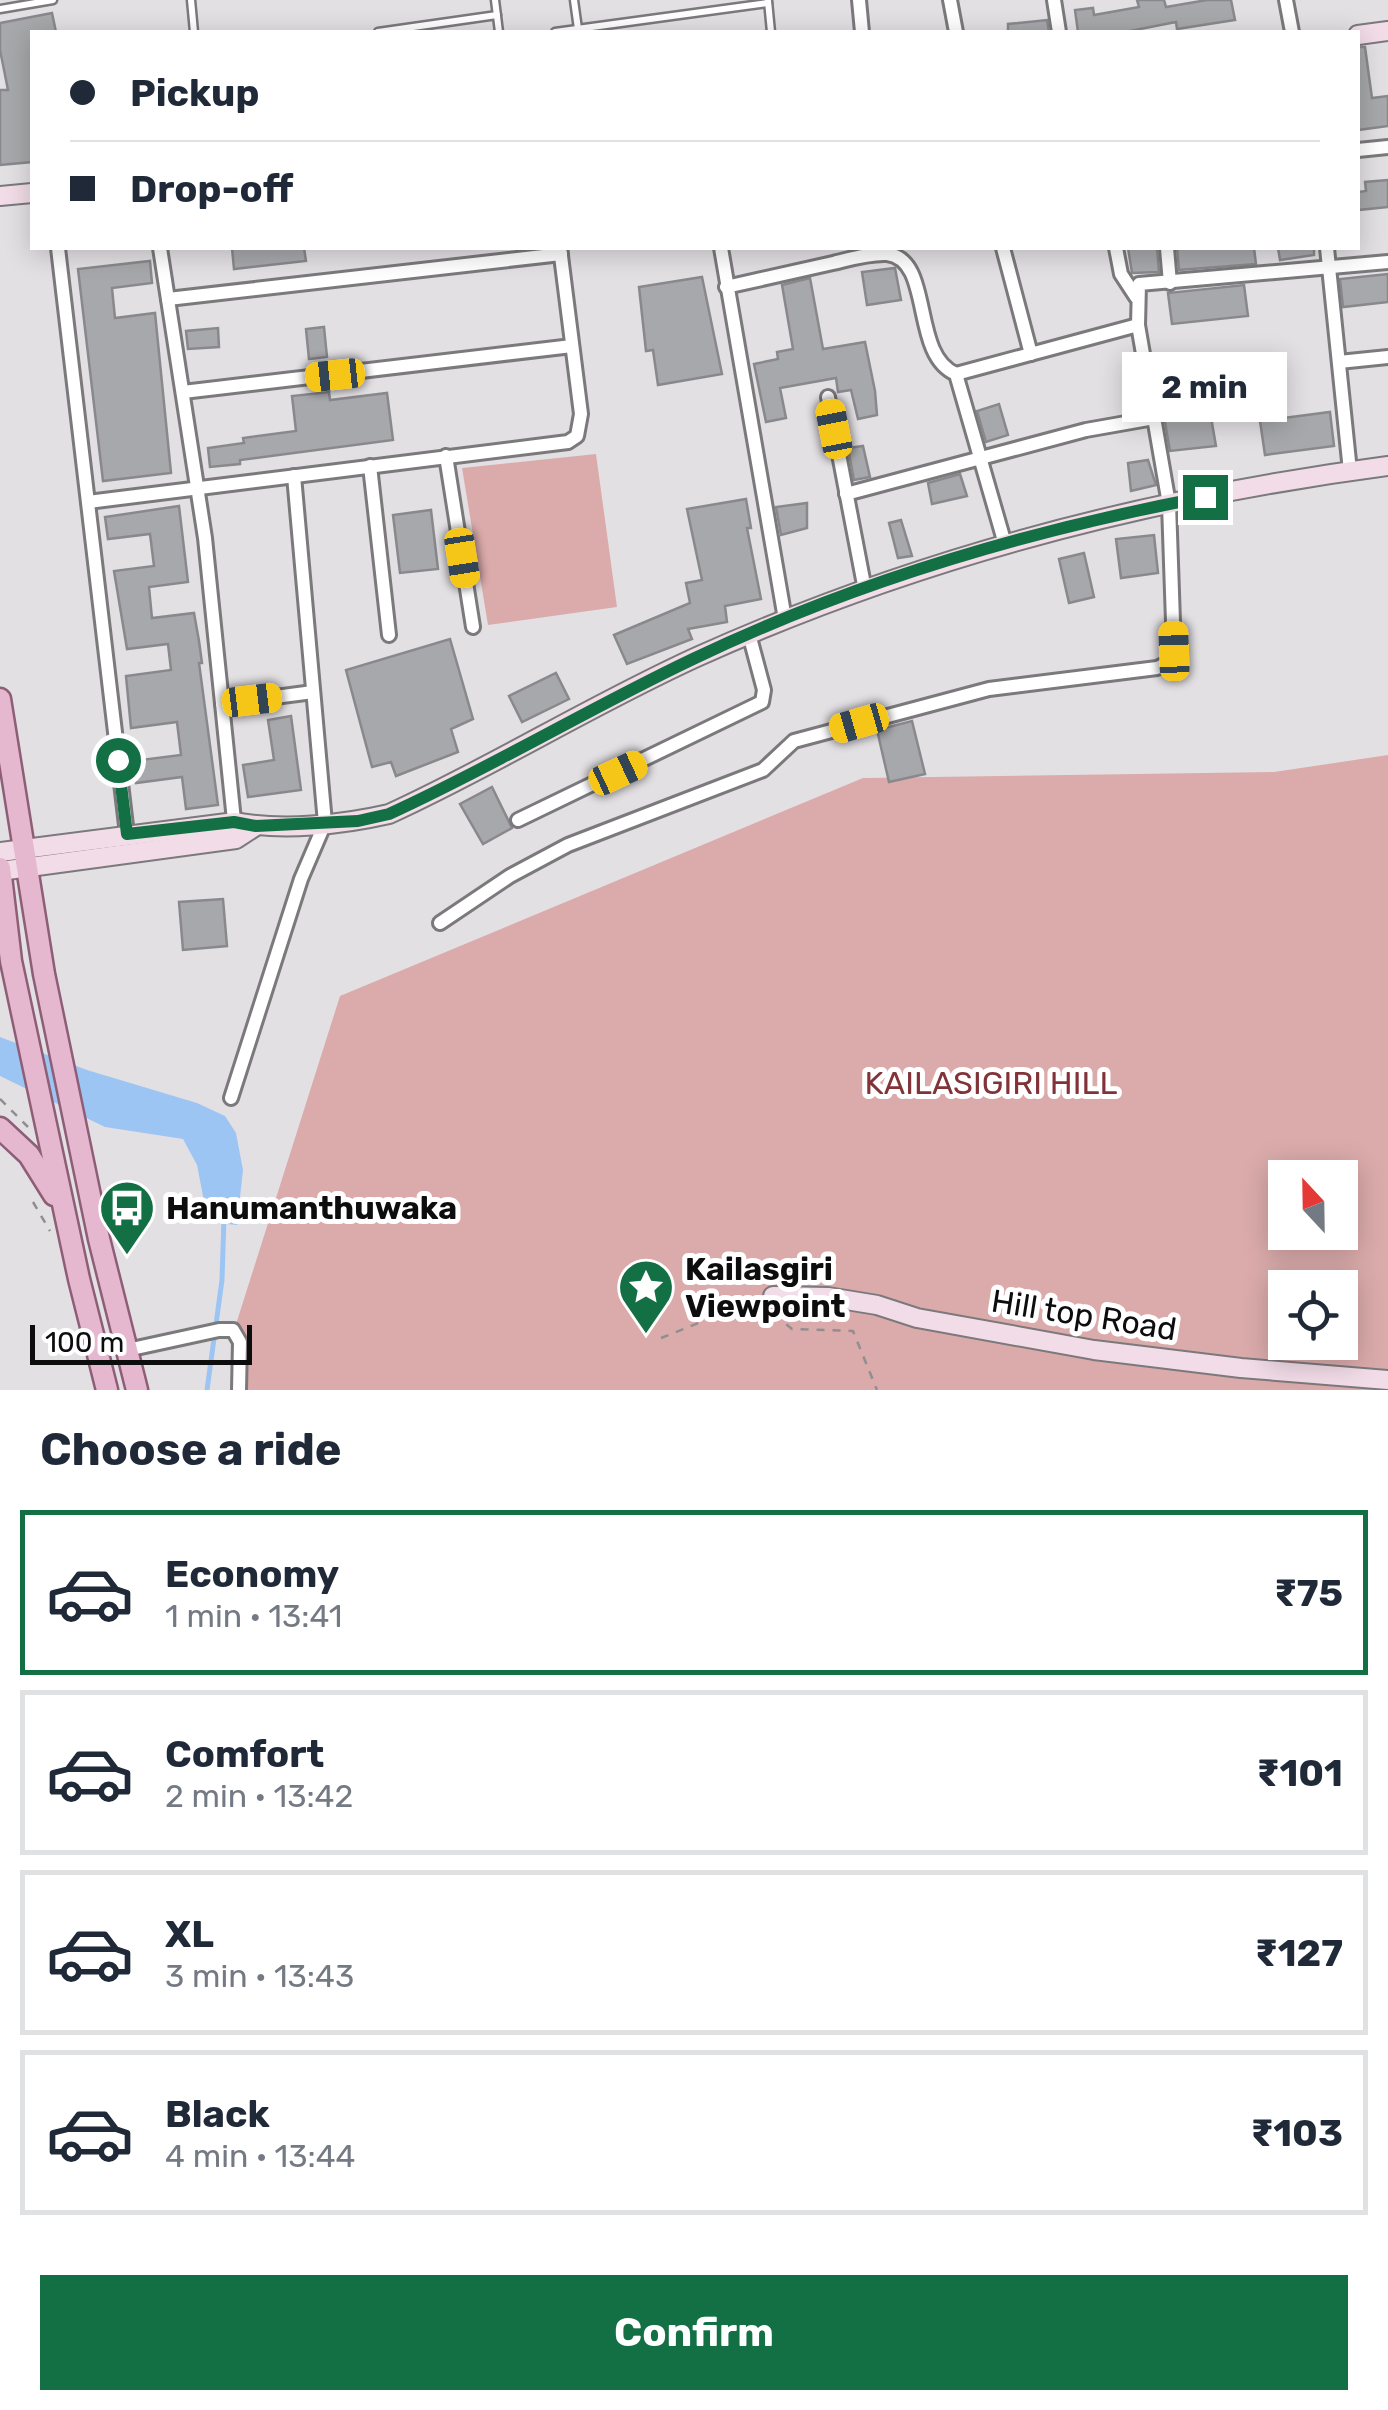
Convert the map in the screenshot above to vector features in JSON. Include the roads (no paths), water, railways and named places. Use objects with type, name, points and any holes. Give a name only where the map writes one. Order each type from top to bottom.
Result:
[{"type":"main road","points":[[0,700],[35,926],[98,1238],[138,1390]]},
{"type":"main road","points":[[0,869],[3,927],[28,1038],[36,1122],[67,1224],[107,1390]]},
{"type":"main road","points":[[3,927],[35,926]]},
{"type":"main road","points":[[0,1128],[29,1154],[48,1182],[67,1224]]},
{"type":"street","points":[[858,0],[862,30]]},
{"type":"street","points":[[950,0],[956,30]]},
{"type":"street","points":[[1054,0],[1059,30]]},
{"type":"street","points":[[1286,0],[1292,30]]},
{"type":"street","points":[[1360,35],[1388,32]]},
{"type":"street","points":[[1360,150],[1388,147]]},
{"type":"street","points":[[0,196],[30,193]]},
{"type":"street","points":[[58,250],[127,834]]},
{"type":"street","points":[[160,250],[198,489],[235,831]]},
{"type":"street","points":[[720,250],[785,619]]},
{"type":"street","points":[[1004,250],[1032,354]]},
{"type":"street","points":[[1116,250],[1121,274],[1136,297]]},
{"type":"street","points":[[1167,250],[1170,283]]},
{"type":"street","points":[[1328,250],[1350,470]]},
{"type":"street","points":[[88,502],[568,442],[578,436],[582,414],[561,251],[168,300]]},
{"type":"street","points":[[726,286],[862,256],[888,254],[901,259],[912,275],[933,352],[946,370],[956,374],[1138,325]]},
{"type":"street","points":[[440,923],[553,852],[763,770],[794,740],[972,692],[1157,668],[1169,662],[1174,651],[1169,504],[1138,325],[1139,284],[1388,262]]},
{"type":"street","points":[[183,392],[572,346]]},
{"type":"street","points":[[1339,362],[1388,358]]},
{"type":"street","points":[[1148,379],[1242,368],[1247,397]]},
{"type":"street","points":[[956,374],[1005,544]]},
{"type":"street","points":[[828,397],[865,590]]},
{"type":"street","points":[[846,494],[1086,430],[1154,418]]},
{"type":"street","points":[[446,456],[473,627]]},
{"type":"street","points":[[370,466],[389,635]]},
{"type":"street","points":[[0,852],[24,858],[256,826],[358,821],[389,814],[618,696],[749,634],[865,590],[1054,529],[1169,504],[1388,466]]},
{"type":"street","points":[[231,1098],[300,879],[325,823],[294,476]]},
{"type":"street","points":[[518,820],[762,702],[764,690],[749,634]]},
{"type":"street","points":[[222,704],[313,692]]},
{"type":"street","points":[[0,869],[24,858],[127,834],[235,831]]},
{"type":"street","name":"Hill top Road","points":[[773,1296],[828,1297],[876,1305],[917,1318],[1094,1350],[1388,1380]]},
{"type":"street","points":[[126,1350],[233,1330],[238,1335],[240,1390]]},
{"type":"lane","points":[[0,9],[53,0]]},
{"type":"lane","points":[[191,0],[194,30]]},
{"type":"lane","points":[[494,0],[500,30]]},
{"type":"lane","points":[[574,0],[578,29]]},
{"type":"lane","points":[[570,30],[768,2],[771,30]]},
{"type":"lane","points":[[392,30],[497,15]]},
{"type":"water","points":[[0,1037],[225,1116],[236,1133],[243,1170],[237,1225],[208,1222],[197,1165],[183,1139],[105,1127],[0,1076]]},
{"type":"waterway","points":[[207,1390],[222,1280],[224,1218]]},
{"type":"place","name":"Hanumanthuwaka","points":[[127,1257]]},
{"type":"place","name":"Kailasgiri Viewpoint","points":[[646,1336]]},
{"type":"park label","name":"KAILASIGIRI HILL","points":[[991,1083]]}]
